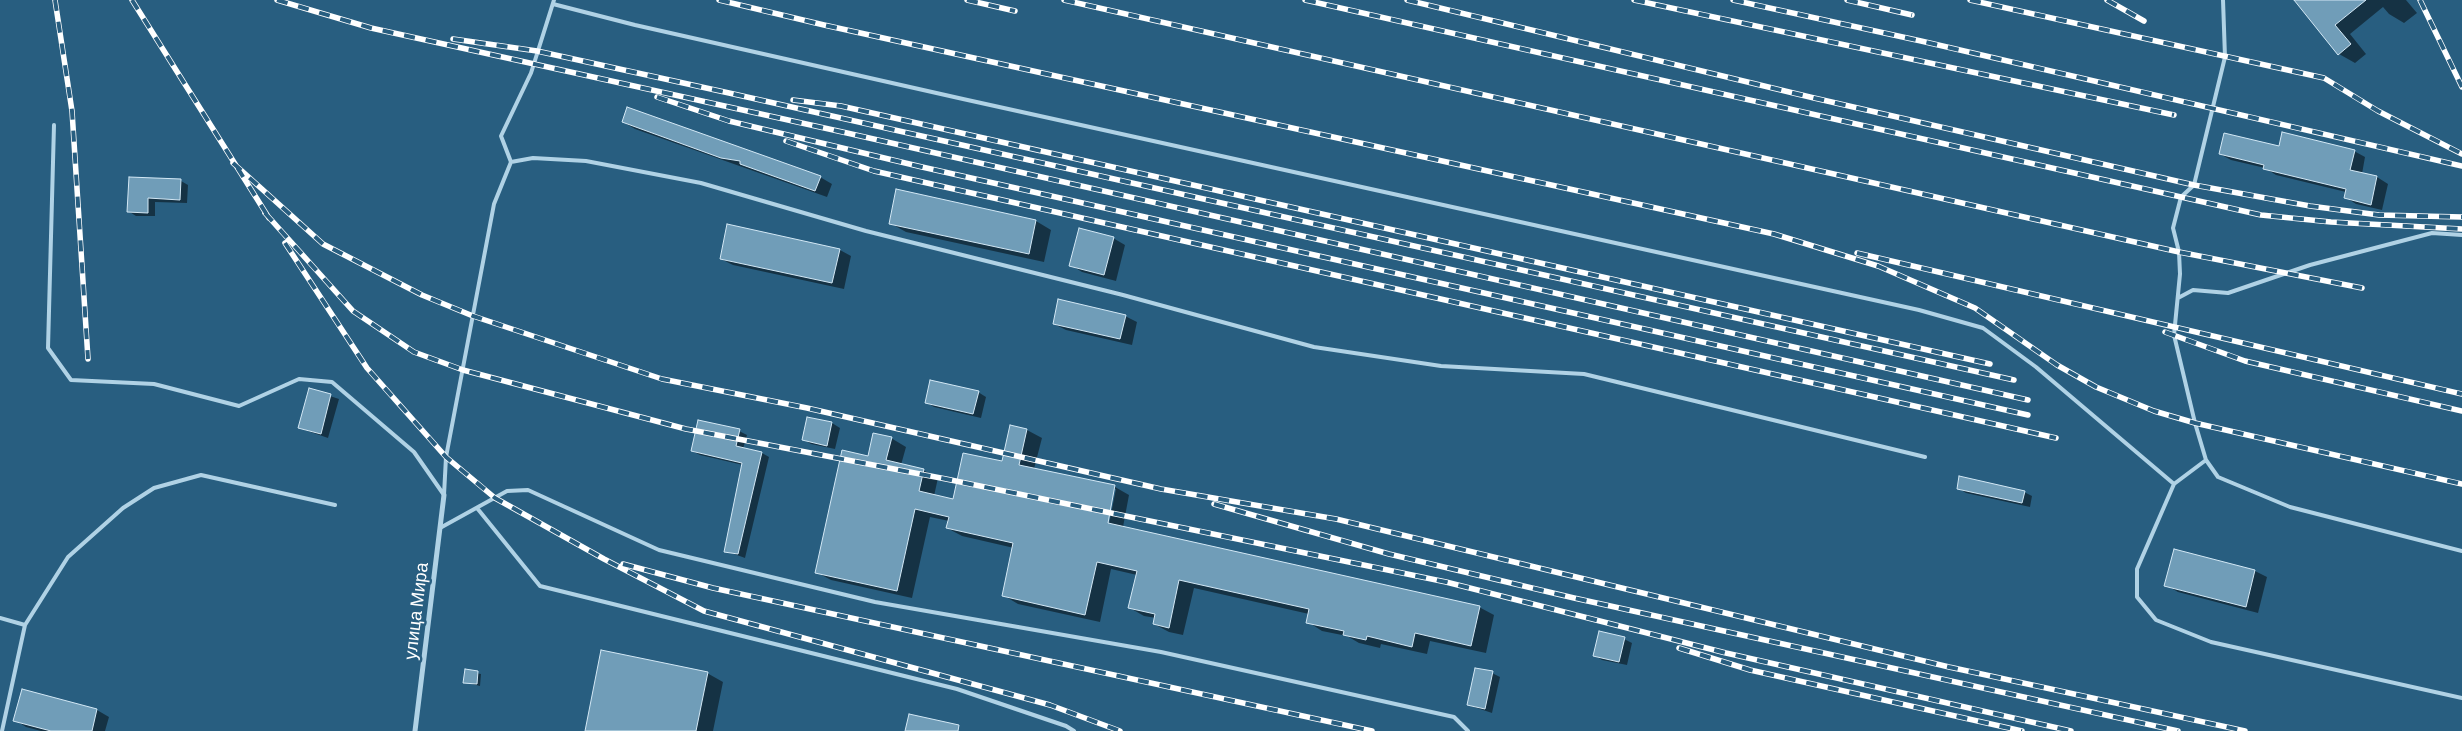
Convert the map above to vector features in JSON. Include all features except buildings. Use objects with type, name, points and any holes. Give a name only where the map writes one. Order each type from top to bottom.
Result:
[{"type":"street","name":"улица Мира","points":[[414,731],[444,495]]},
{"type":"lane","points":[[2223,0],[2225,57],[2194,185],[2181,197],[2173,228],[2179,252],[2178,298],[2174,335],[2206,460],[2218,477],[2290,507],[2462,551]]},
{"type":"lane","points":[[444,495],[446,457],[494,204],[511,162],[501,136],[531,73],[553,2],[644,27],[1919,310],[1983,328],[2036,367],[2174,484]]},
{"type":"lane","points":[[54,125],[48,348],[71,380],[154,384],[239,406],[299,379],[332,382],[414,452],[444,495]]},
{"type":"lane","points":[[511,162],[534,158],[586,161],[701,182],[866,231],[1122,295],[1314,347],[1440,366],[1584,374],[1925,457]]},
{"type":"lane","points":[[2178,298],[2194,290],[2228,293],[2310,265],[2432,233],[2462,235]]},
{"type":"lane","points":[[2206,460],[2174,484],[2137,569],[2137,597],[2156,620],[2211,642],[2462,698]]},
{"type":"lane","points":[[2,731],[24,624],[68,557],[123,508],[154,488],[201,475],[335,505]]},
{"type":"lane","points":[[440,528],[507,492],[528,490],[659,550],[875,602],[1161,652],[1454,717],[1468,731]]},
{"type":"lane","points":[[477,508],[540,586],[957,689],[1066,726],[1074,731]]},
{"type":"lane","points":[[0,618],[24,624]]},
{"type":"railway","points":[[55,0],[72,111],[88,359]]},
{"type":"railway","points":[[132,0],[269,218]]},
{"type":"railway","points":[[277,0],[371,28],[847,133],[2028,400]]},
{"type":"railway","points":[[719,0],[824,25],[1774,234],[1878,266],[1975,308],[2057,365],[2096,387],[2154,411],[2195,423],[2462,484]]},
{"type":"railway","points":[[967,0],[1015,11]]},
{"type":"railway","points":[[1064,0],[2179,252],[2362,288]]},
{"type":"railway","points":[[1305,0],[2261,215],[2331,222],[2462,229]]},
{"type":"railway","points":[[1407,0],[1814,98],[2194,185],[2310,206],[2379,215],[2462,217]]},
{"type":"railway","points":[[1634,0],[2174,115]]},
{"type":"railway","points":[[1733,0],[1921,41],[2462,166]]},
{"type":"railway","points":[[1847,0],[1912,15]]},
{"type":"railway","points":[[1970,0],[2324,78],[2378,111],[2462,154]]},
{"type":"railway","points":[[2107,0],[2144,21]]},
{"type":"railway","points":[[2420,0],[2462,87]]},
{"type":"railway","points":[[453,39],[537,51],[2014,380]]},
{"type":"railway","points":[[657,97],[729,121],[922,167],[2028,415]]},
{"type":"railway","points":[[793,100],[841,106],[1990,364]]},
{"type":"railway","points":[[786,141],[874,171],[2056,438]]},
{"type":"railway","points":[[233,163],[323,244],[422,295],[473,316],[662,379],[807,408],[1161,489],[1336,519],[1949,667],[2245,731]]},
{"type":"railway","points":[[265,213],[353,311],[414,352],[463,370],[686,429],[946,479],[1446,582],[1726,653],[2071,731]]},
{"type":"railway","points":[[285,243],[367,368],[446,457],[495,498],[604,559],[704,611],[1050,705],[1120,731]]},
{"type":"railway","points":[[1857,253],[2462,394]]},
{"type":"railway","points":[[2165,332],[2245,361],[2462,411]]},
{"type":"railway","points":[[1214,504],[1389,554],[1574,598],[2178,731]]},
{"type":"railway","points":[[623,564],[713,588],[1372,731]]},
{"type":"railway","points":[[1679,648],[1750,670],[2022,731]]}]
